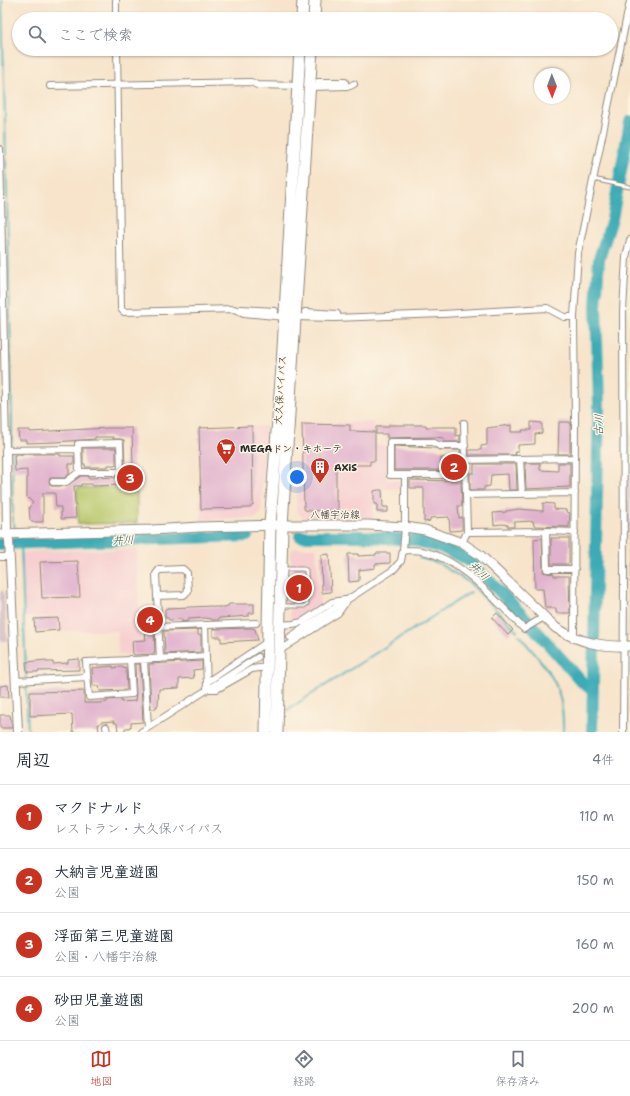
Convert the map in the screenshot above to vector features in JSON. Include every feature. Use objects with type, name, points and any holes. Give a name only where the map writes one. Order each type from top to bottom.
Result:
[{"type":"highway","points":[[302,12],[303,0]]},
{"type":"highway","points":[[314,12],[315,0]]},
{"type":"highway","name":"大久保バイパス","points":[[277,732],[280,570],[295,315],[304,84],[301,56]]},
{"type":"highway","name":"大久保バイパス","points":[[304,84],[310,56]]},
{"type":"highway","name":"大久保バイパス","points":[[266,732],[270,525],[295,315]]},
{"type":"main road","name":"八幡宇治線","points":[[5,536],[270,525],[368,525],[404,530],[425,530],[462,543],[480,556],[541,619],[556,628],[576,639],[602,646],[625,646]]},
{"type":"street","points":[[116,0],[116,12]]},
{"type":"street","points":[[576,639],[574,317],[578,253],[630,1]]},
{"type":"street","points":[[117,56],[121,309],[124,312],[234,309],[275,311]]},
{"type":"street","points":[[50,86],[118,86],[252,82],[304,84],[350,86],[354,84],[349,82],[304,84],[257,85],[252,82]]},
{"type":"street","points":[[0,149],[1,289],[8,450],[5,536],[10,556],[22,681],[18,732]]},
{"type":"street","points":[[623,732],[625,646],[623,311],[626,257],[630,240]]},
{"type":"street","points":[[234,309],[244,313],[334,318],[546,308],[564,317],[574,317]]},
{"type":"street","points":[[295,315],[339,314],[342,317]]},
{"type":"street","points":[[462,543],[467,532],[464,423]]},
{"type":"street","points":[[465,446],[440,446],[432,442],[390,442],[390,475],[466,475]]},
{"type":"street","points":[[53,482],[66,482],[79,472],[121,472],[120,443],[78,444],[79,472]]},
{"type":"street","points":[[8,450],[78,449]]},
{"type":"street","points":[[465,460],[575,458]]},
{"type":"street","points":[[520,459],[522,494]]},
{"type":"street","points":[[290,636],[393,570],[401,561],[404,530],[405,475]]},
{"type":"street","points":[[466,495],[575,493]]},
{"type":"street","points":[[546,531],[547,569],[575,569]]},
{"type":"street","points":[[467,532],[575,532]]},
{"type":"street","points":[[403,550],[422,551],[443,558],[464,570],[524,629],[541,619]]},
{"type":"street","points":[[0,557],[10,556]]},
{"type":"street","points":[[157,596],[184,595],[188,591],[187,573],[183,569],[159,570],[156,574],[158,627],[160,659]]},
{"type":"street","points":[[279,625],[302,622],[332,602],[348,599]]},
{"type":"street","points":[[279,651],[338,613],[348,599]]},
{"type":"street","points":[[158,627],[256,623]]},
{"type":"street","points":[[205,625],[208,689]]},
{"type":"street","points":[[207,682],[267,642]]},
{"type":"street","points":[[130,660],[132,694],[89,697],[86,662],[206,656]]},
{"type":"street","points":[[141,732],[258,657]]},
{"type":"street","points":[[144,660],[148,727]]},
{"type":"street","points":[[208,689],[217,689],[252,669],[267,667]]},
{"type":"street","points":[[22,681],[87,677]]},
{"type":"lane","points":[[594,180],[630,187]]},
{"type":"lane","points":[[280,570],[305,570],[307,576],[307,604],[304,606],[280,606]]},
{"type":"shaded area","points":[[627,421],[630,421],[630,638],[628,638]]},
{"type":"shaded area","points":[[374,422],[375,445],[387,445],[387,480],[401,481],[401,489],[373,489],[373,518],[302,517],[296,510],[299,423]]},
{"type":"shaded area","name":"MEGAドン・キホーテ","points":[[266,426],[261,513],[256,518],[201,520],[199,428]]},
{"type":"shaded area","points":[[295,548],[316,548],[320,607],[299,619],[290,619],[291,551]]},
{"type":"shaded area","points":[[137,549],[140,639],[132,639],[132,654],[118,655],[118,631],[61,631],[60,616],[25,617],[21,553],[35,551]]},
{"type":"shaded area","points":[[0,591],[4,591],[7,641],[0,641]]},
{"type":"green space","points":[[444,461],[463,461],[463,473],[445,473]]},
{"type":"green space","points":[[125,471],[135,471],[135,485],[125,485]]},
{"type":"green space","points":[[137,487],[137,523],[78,524],[77,488]]},
{"type":"green space","points":[[145,610],[154,610],[156,631],[146,631]]},
{"type":"building","points":[[531,422],[542,423],[542,433],[535,434],[535,444],[518,445],[518,452],[515,452],[516,455],[469,455],[469,450],[481,450],[481,446],[487,445],[487,428],[511,425],[511,432],[523,432],[522,430],[531,430]]},
{"type":"building","points":[[559,422],[570,422],[570,454],[558,454]]},
{"type":"building","points":[[302,424],[350,425],[350,431],[375,432],[375,461],[370,461],[370,465],[336,465],[336,502],[338,501],[338,510],[310,511],[305,510],[304,508]]},
{"type":"building","points":[[388,425],[456,427],[456,436],[460,435],[460,442],[444,442],[444,438],[434,437],[387,438],[387,434],[376,434],[376,427],[388,427]]},
{"type":"building","name":"MEGAドン・キホーテ","points":[[252,426],[253,505],[249,508],[201,509],[199,428]]},
{"type":"building","points":[[132,428],[133,467],[125,467],[124,440],[113,439],[113,437],[95,437],[95,439],[26,443],[26,440],[19,440],[18,430],[30,430],[30,432]]},
{"type":"building","points":[[394,446],[435,448],[440,450],[460,450],[460,458],[441,458],[440,470],[394,470]]},
{"type":"building","points":[[83,448],[116,448],[116,465],[108,465],[108,467],[85,467],[85,464],[83,464]]},
{"type":"building","points":[[60,454],[60,456],[74,456],[74,464],[69,464],[69,474],[64,478],[50,478],[49,482],[51,486],[66,486],[81,476],[88,476],[88,478],[123,477],[124,485],[92,486],[92,484],[81,484],[81,486],[74,486],[76,518],[61,519],[61,507],[56,507],[55,493],[43,493],[43,522],[32,522],[30,520],[29,507],[33,503],[27,497],[27,470],[15,471],[14,455]]},
{"type":"building","points":[[525,463],[540,463],[540,470],[558,471],[558,463],[570,463],[570,487],[526,489]]},
{"type":"building","points":[[474,464],[516,464],[517,490],[509,490],[508,474],[491,475],[490,486],[484,487],[484,490],[470,490],[470,473],[474,473]]},
{"type":"building","points":[[410,480],[461,481],[462,506],[458,506],[459,518],[462,517],[462,530],[450,531],[449,517],[430,518],[430,521],[424,522],[424,488],[410,488]]},
{"type":"building","points":[[382,490],[383,507],[388,507],[388,512],[377,512],[377,504],[374,504],[374,491]]},
{"type":"building","points":[[543,503],[554,504],[554,509],[566,510],[566,512],[570,513],[569,527],[534,526],[533,521],[514,522],[514,527],[508,527],[508,525],[502,524],[494,525],[493,513],[519,509],[543,511]]},
{"type":"building","points":[[542,538],[543,572],[554,574],[554,576],[569,576],[570,613],[556,613],[556,608],[545,608],[543,589],[535,589],[534,539]]},
{"type":"building","points":[[551,538],[569,538],[569,564],[551,564]]},
{"type":"building","points":[[376,553],[390,553],[390,563],[375,564],[375,568],[359,570],[359,581],[349,582],[348,554],[358,554],[358,556],[376,555]]},
{"type":"building","points":[[329,554],[331,592],[322,593],[321,555]]},
{"type":"building","points":[[78,561],[80,597],[42,598],[40,562]]},
{"type":"building","points":[[296,579],[303,579],[304,602],[291,601],[291,583],[296,583]]},
{"type":"building","points":[[229,604],[254,604],[254,613],[249,613],[249,616],[219,618],[219,620],[205,618],[188,619],[188,621],[182,622],[182,619],[169,620],[168,618],[165,618],[165,609],[168,608],[212,606],[224,607],[228,606]]},
{"type":"building","points":[[497,613],[513,630],[508,635],[492,618]]},
{"type":"building","points":[[58,618],[59,630],[35,632],[34,619]]},
{"type":"building","points":[[213,629],[255,629],[258,640],[221,642],[221,637],[213,637]]},
{"type":"building","points":[[198,630],[198,635],[201,635],[201,652],[165,654],[164,631]]},
{"type":"building","points":[[145,633],[154,633],[155,653],[133,654],[132,641],[146,640]]},
{"type":"building","points":[[79,659],[79,670],[27,672],[26,662],[46,660],[46,662],[53,662],[53,664],[68,663],[68,660]]},
{"type":"building","points":[[202,661],[202,669],[193,670],[194,678],[179,679],[179,688],[159,689],[158,706],[156,706],[156,709],[151,709],[149,664]]},
{"type":"building","points":[[135,664],[140,664],[143,722],[131,723],[131,727],[125,728],[125,732],[118,732],[117,723],[114,723],[114,721],[101,722],[98,724],[99,732],[73,732],[72,714],[30,716],[30,692],[84,691],[84,703],[99,703],[107,702],[107,700],[121,699],[121,702],[135,701]]},
{"type":"building","points":[[113,666],[113,668],[121,667],[126,669],[127,690],[100,691],[99,686],[93,686],[92,668]]},
{"type":"building","points":[[8,685],[9,697],[0,697],[0,686]]},
{"type":"building","points":[[0,715],[10,715],[12,728],[0,728]]},
{"type":"waterway","points":[[2,0],[11,360],[13,522],[15,527]]},
{"type":"waterway","name":"古川","points":[[592,732],[599,403],[596,307],[599,259],[612,219],[630,122]]},
{"type":"waterway","name":"井川","points":[[0,544],[247,536]]},
{"type":"waterway","name":"井川","points":[[300,536],[359,536],[413,540],[443,548],[470,561],[526,619],[581,681],[592,690]]},
{"type":"waterway","points":[[19,539],[21,544],[28,732]]},
{"type":"waterway","points":[[419,558],[438,563],[470,583],[517,631]]},
{"type":"waterway","points":[[287,710],[471,592]]},
{"type":"waterway","points":[[519,635],[546,668],[558,689],[563,715],[563,732]]},
{"type":"tunnel","points":[[289,82],[313,82]]},
{"type":"place","name":"MEGAドン・キホーテ","points":[[226,465]]},
{"type":"place","name":"大納言児童遊園","points":[[454,467]]},
{"type":"place","name":"浮面第三児童遊園","points":[[130,478]]},
{"type":"place","name":"AXiS","points":[[320,484]]},
{"type":"place","name":"マクドナルド","points":[[299,588]]},
{"type":"place","name":"砂田児童遊園","points":[[150,620]]}]
